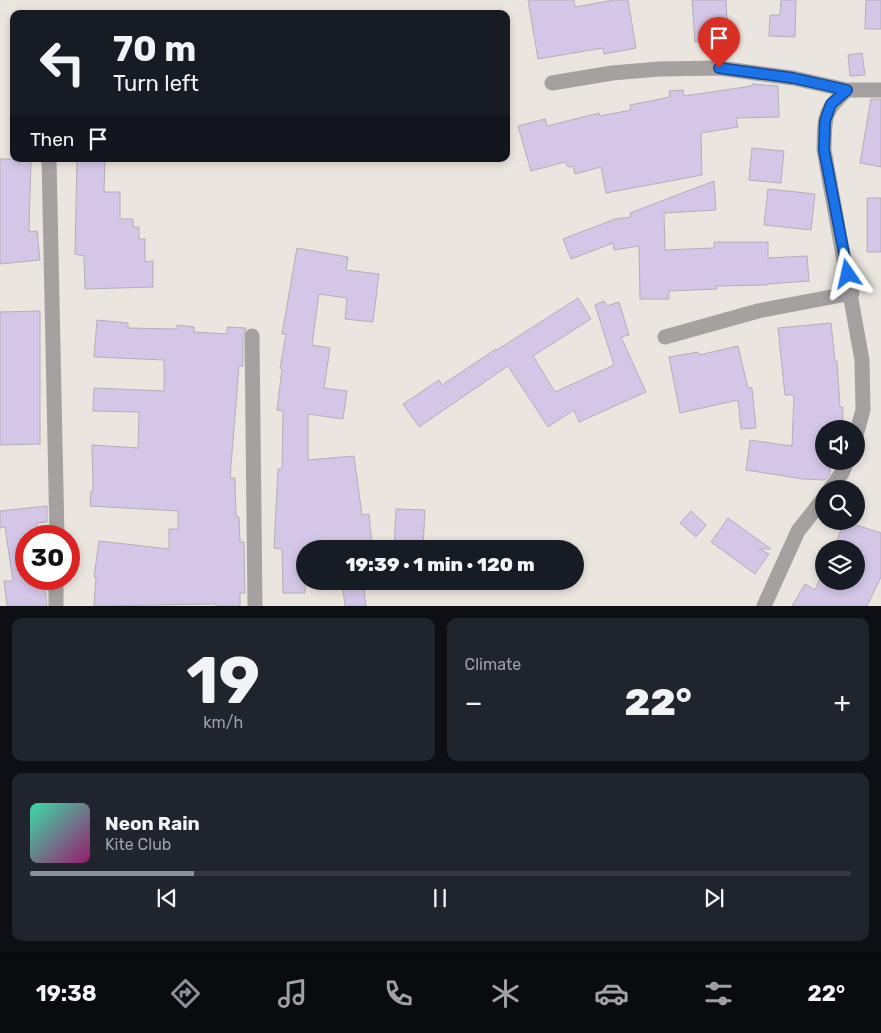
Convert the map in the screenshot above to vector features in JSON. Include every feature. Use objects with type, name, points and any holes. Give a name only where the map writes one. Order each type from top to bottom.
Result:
[{"type":"street","points":[[552,83],[612,73],[659,69],[719,68],[793,78],[847,90],[881,90]]},
{"type":"street","points":[[847,90],[831,104],[825,121],[824,150],[852,293],[862,360],[863,410],[860,420]]},
{"type":"street","points":[[49,162],[58,525]]},
{"type":"street","points":[[665,337],[758,311],[852,293]]},
{"type":"street","points":[[252,336],[254,606]]},
{"type":"street","points":[[764,606],[798,531],[815,509]]},
{"type":"street","points":[[56,590],[56,606]]},
{"type":"building","points":[[528,0],[574,0],[575,7],[614,0],[628,0],[636,48],[604,54],[603,48],[538,59]]},
{"type":"building","points":[[692,0],[726,0],[728,40],[695,42]]},
{"type":"building","points":[[781,0],[796,0],[795,37],[769,36],[770,15],[780,15]]},
{"type":"building","points":[[866,0],[881,0],[881,29],[865,29]]},
{"type":"building","points":[[862,53],[865,75],[850,76],[848,55]]},
{"type":"building","points":[[752,84],[778,86],[779,117],[736,118],[738,127],[701,133],[702,175],[606,193],[601,167],[575,174],[573,166],[568,167],[565,162],[531,171],[518,126],[545,119],[547,126],[599,113],[600,116],[631,110],[630,105],[670,97],[669,91],[683,90],[684,96],[752,86]]},
{"type":"building","points":[[871,99],[881,99],[881,167],[860,163]]},
{"type":"building","points":[[752,148],[784,151],[781,183],[749,180]]},
{"type":"building","points":[[0,159],[10,159],[10,162],[31,162],[29,232],[37,231],[40,260],[0,264]]},
{"type":"building","points":[[77,162],[105,162],[104,192],[120,192],[120,219],[133,219],[133,227],[139,227],[139,239],[145,239],[145,262],[153,261],[153,287],[85,289],[84,256],[75,254]]},
{"type":"building","points":[[714,181],[716,210],[664,213],[665,250],[714,248],[714,242],[768,242],[768,258],[807,256],[809,281],[768,285],[716,286],[717,289],[669,291],[669,299],[640,299],[639,246],[614,250],[613,243],[571,259],[563,239],[615,219],[631,217],[630,213]]},
{"type":"building","points":[[768,189],[815,194],[811,230],[764,225]]},
{"type":"building","points":[[867,198],[881,198],[881,252],[867,252]]},
{"type":"building","points":[[297,248],[348,257],[346,270],[379,274],[373,322],[345,319],[347,298],[319,294],[312,345],[330,348],[324,388],[347,391],[343,419],[308,414],[308,460],[354,456],[362,515],[369,514],[371,540],[296,540],[296,590],[305,590],[305,593],[283,593],[282,549],[274,548],[278,469],[282,469],[283,411],[277,410],[282,369],[280,368],[286,334],[282,334]]},
{"type":"building","points":[[578,298],[591,319],[533,356],[555,392],[614,365],[595,305],[604,301],[607,306],[619,302],[629,335],[621,337],[646,392],[579,422],[574,410],[548,427],[508,366],[419,427],[403,404],[439,380],[442,385]]},
{"type":"building","points":[[40,311],[40,444],[0,445],[0,312]]},
{"type":"building","points":[[97,320],[128,323],[128,328],[177,329],[177,325],[194,327],[194,332],[227,334],[227,327],[246,328],[243,336],[243,366],[239,366],[230,478],[235,478],[236,517],[239,517],[240,542],[244,542],[245,593],[240,593],[240,606],[216,606],[215,604],[94,606],[96,577],[94,577],[99,541],[169,549],[169,529],[178,529],[178,511],[90,506],[91,491],[93,491],[92,445],[138,448],[139,412],[93,411],[94,388],[164,391],[164,360],[94,357]]},
{"type":"building","points":[[831,323],[835,361],[837,361],[840,407],[843,407],[842,420],[815,420],[815,470],[830,470],[830,474],[825,480],[803,479],[746,470],[750,440],[792,446],[794,395],[785,395],[778,328]]},
{"type":"building","points":[[738,346],[748,388],[752,388],[756,428],[741,429],[738,400],[680,413],[669,357],[698,352],[699,355]]},
{"type":"building","points":[[47,506],[47,522],[37,523],[37,525],[15,525],[15,590],[45,590],[47,606],[7,606],[4,581],[13,581],[5,527],[0,528],[0,511]]},
{"type":"building","points":[[396,509],[425,510],[423,540],[394,540]]},
{"type":"building","points":[[691,511],[706,525],[696,537],[680,523]]},
{"type":"building","points":[[728,518],[771,549],[759,549],[769,554],[755,574],[711,542]]},
{"type":"building","points":[[865,528],[881,533],[881,577],[867,606],[792,606],[805,584],[815,590],[865,590],[865,540],[837,540],[841,530],[865,530]]},
{"type":"building","points":[[343,590],[364,590],[366,606],[345,606]]},
{"type":"route","points":[[719,68],[793,78],[847,90],[831,104],[825,121],[824,150],[848,274]]}]
